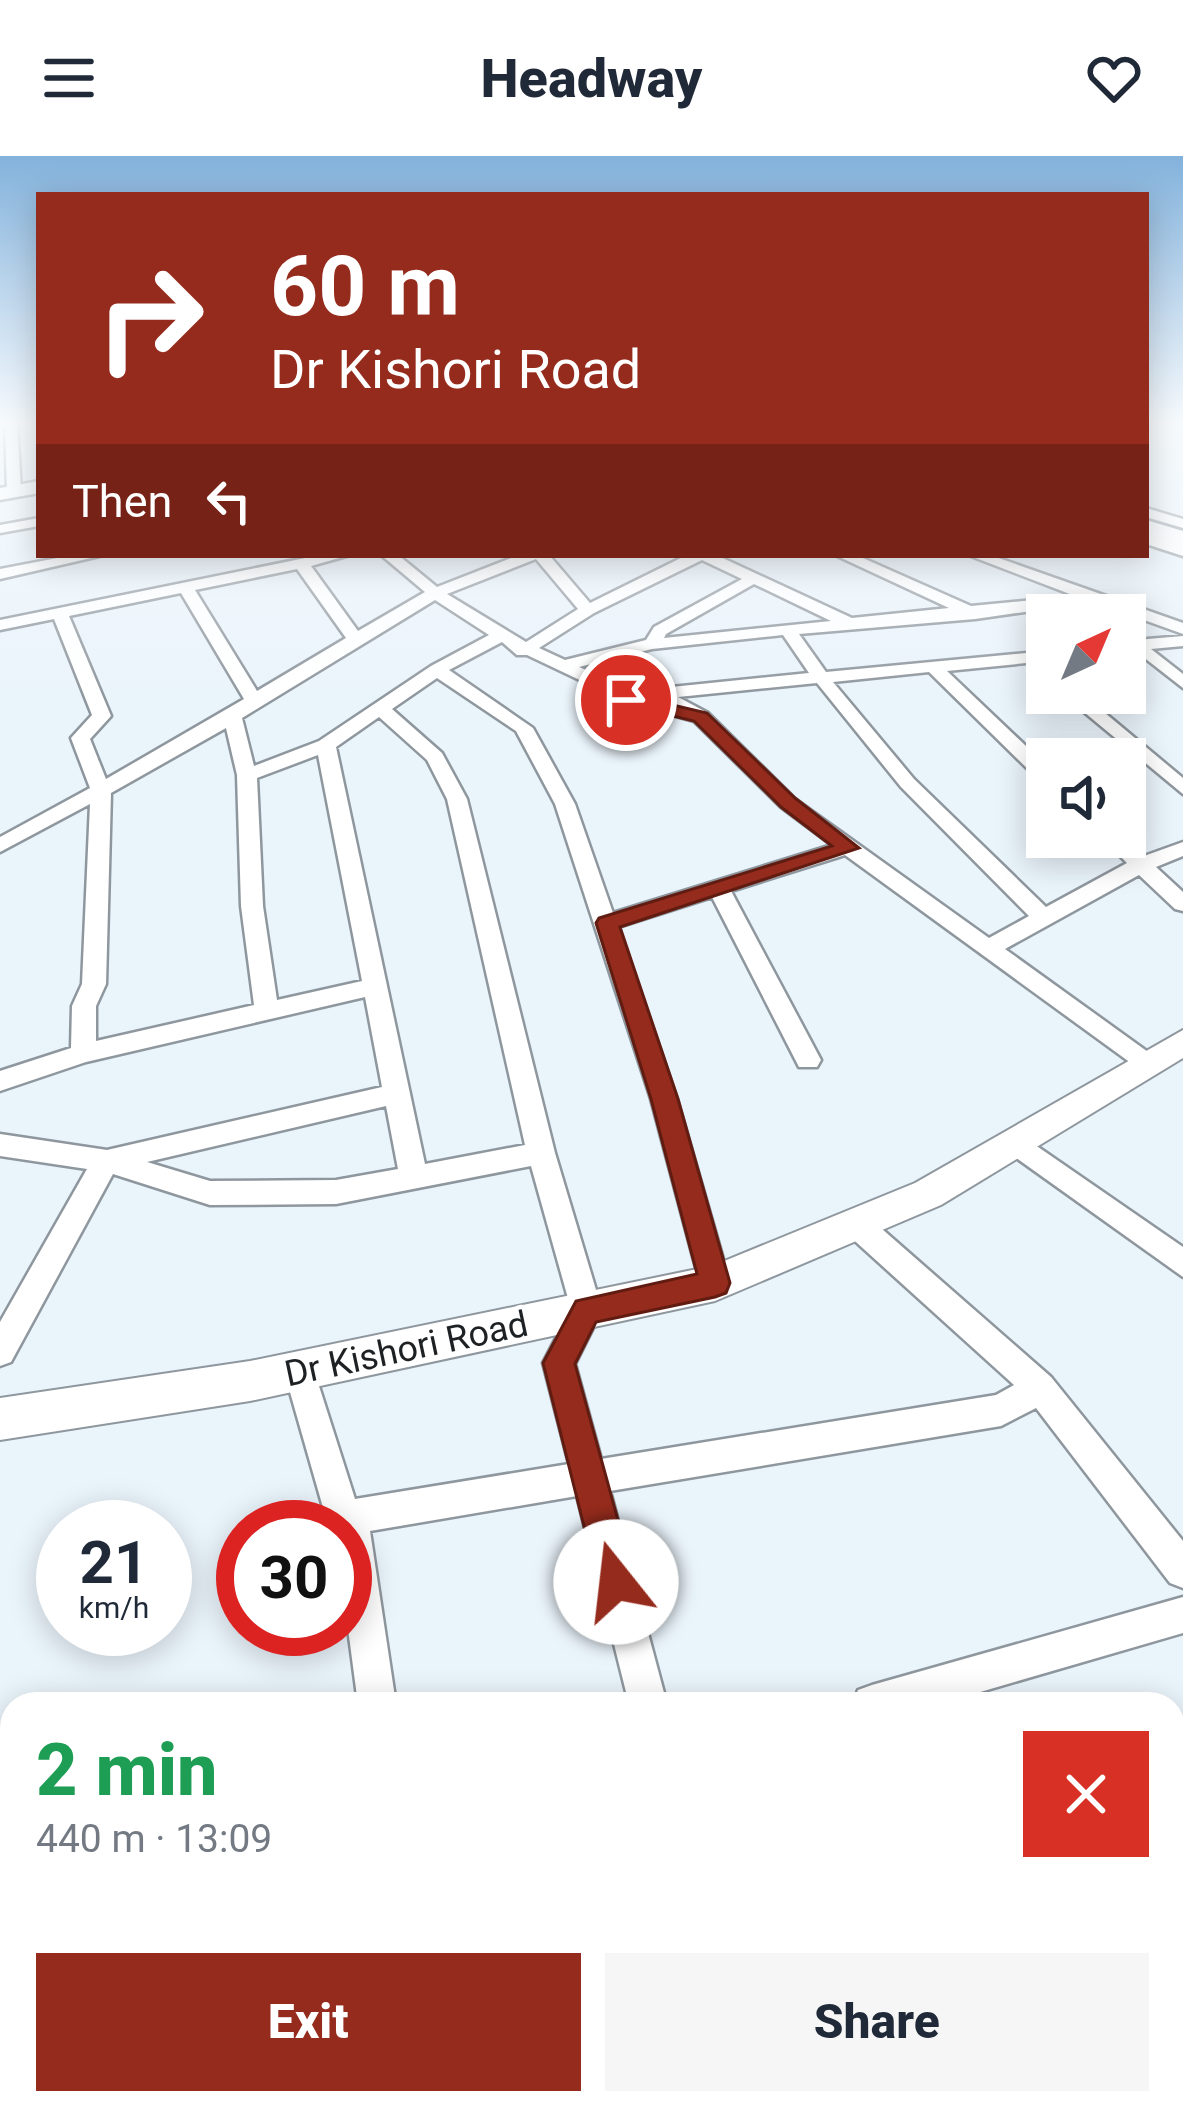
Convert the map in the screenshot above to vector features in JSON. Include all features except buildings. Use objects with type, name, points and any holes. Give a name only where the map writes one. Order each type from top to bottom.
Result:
[{"type":"highway","points":[[1149,521],[1183,532]]},
{"type":"street","points":[[0,530],[36,523]]},
{"type":"street","points":[[1149,540],[1183,552]]},
{"type":"street","points":[[0,574],[81,558]]},
{"type":"street","points":[[0,625],[327,558]]},
{"type":"street","points":[[392,558],[433,594],[523,651],[626,700],[701,717]]},
{"type":"street","points":[[0,846],[232,717],[433,594],[528,558]]},
{"type":"street","points":[[539,558],[588,610]]},
{"type":"street","points":[[523,651],[588,610],[696,558]]},
{"type":"street","points":[[709,558],[849,623]]},
{"type":"street","points":[[849,558],[975,614]]},
{"type":"street","points":[[984,558],[1075,594]]},
{"type":"street","points":[[301,563],[356,640]]},
{"type":"street","points":[[652,644],[660,631],[754,578]]},
{"type":"street","points":[[185,587],[254,700]]},
{"type":"street","points":[[562,666],[652,644],[1026,607]]},
{"type":"street","points":[[58,612],[98,702],[98,724],[80,738],[101,791],[94,985],[84,1006],[83,1053]]},
{"type":"street","points":[[1146,615],[1183,629]]},
{"type":"street","points":[[789,632],[819,677],[949,832],[1044,918]]},
{"type":"street","points":[[248,775],[326,745],[437,670],[500,636]]},
{"type":"street","points":[[1146,645],[1183,641]]},
{"type":"street","points":[[1146,657],[1183,683]]},
{"type":"street","points":[[1026,658],[658,693],[701,717],[788,802],[848,848],[1147,1064]]},
{"type":"street","points":[[933,667],[1026,757]]},
{"type":"street","points":[[437,670],[524,728],[565,804],[664,1099],[715,1283]]},
{"type":"street","points":[[380,708],[435,757],[457,799],[541,1153],[586,1310],[559,1363],[645,1692]]},
{"type":"street","points":[[1095,714],[1183,788]]},
{"type":"street","points":[[232,717],[248,775],[251,884],[267,1011]]},
{"type":"street","points":[[326,745],[413,1175]]},
{"type":"street","points":[[607,923],[848,848]]},
{"type":"street","points":[[989,948],[1141,865],[1183,849]]},
{"type":"street","points":[[1134,858],[1183,904]]},
{"type":"street","points":[[718,888],[808,1060]]},
{"type":"street","points":[[0,1081],[83,1053],[375,986]]},
{"type":"street","name":"Dr Kishori Road","points":[[0,1419],[300,1371],[715,1283],[928,1194],[1183,1042]]},
{"type":"street","points":[[0,1352],[106,1161],[396,1094]]},
{"type":"street","points":[[1015,1142],[1183,1264]]},
{"type":"street","points":[[0,1145],[106,1161],[210,1193],[336,1192],[541,1153]]},
{"type":"street","points":[[856,1224],[1040,1388],[1183,1570]]},
{"type":"street","points":[[300,1371],[338,1500]]},
{"type":"street","points":[[372,1512],[1001,1410],[1040,1388]]},
{"type":"street","points":[[914,1692],[1183,1615]]},
{"type":"street","points":[[370,1656],[375,1692]]},
{"type":"route","points":[[616,1582],[559,1363],[586,1310],[715,1283],[664,1099],[607,923],[848,848],[788,802],[701,717],[626,700]]}]
